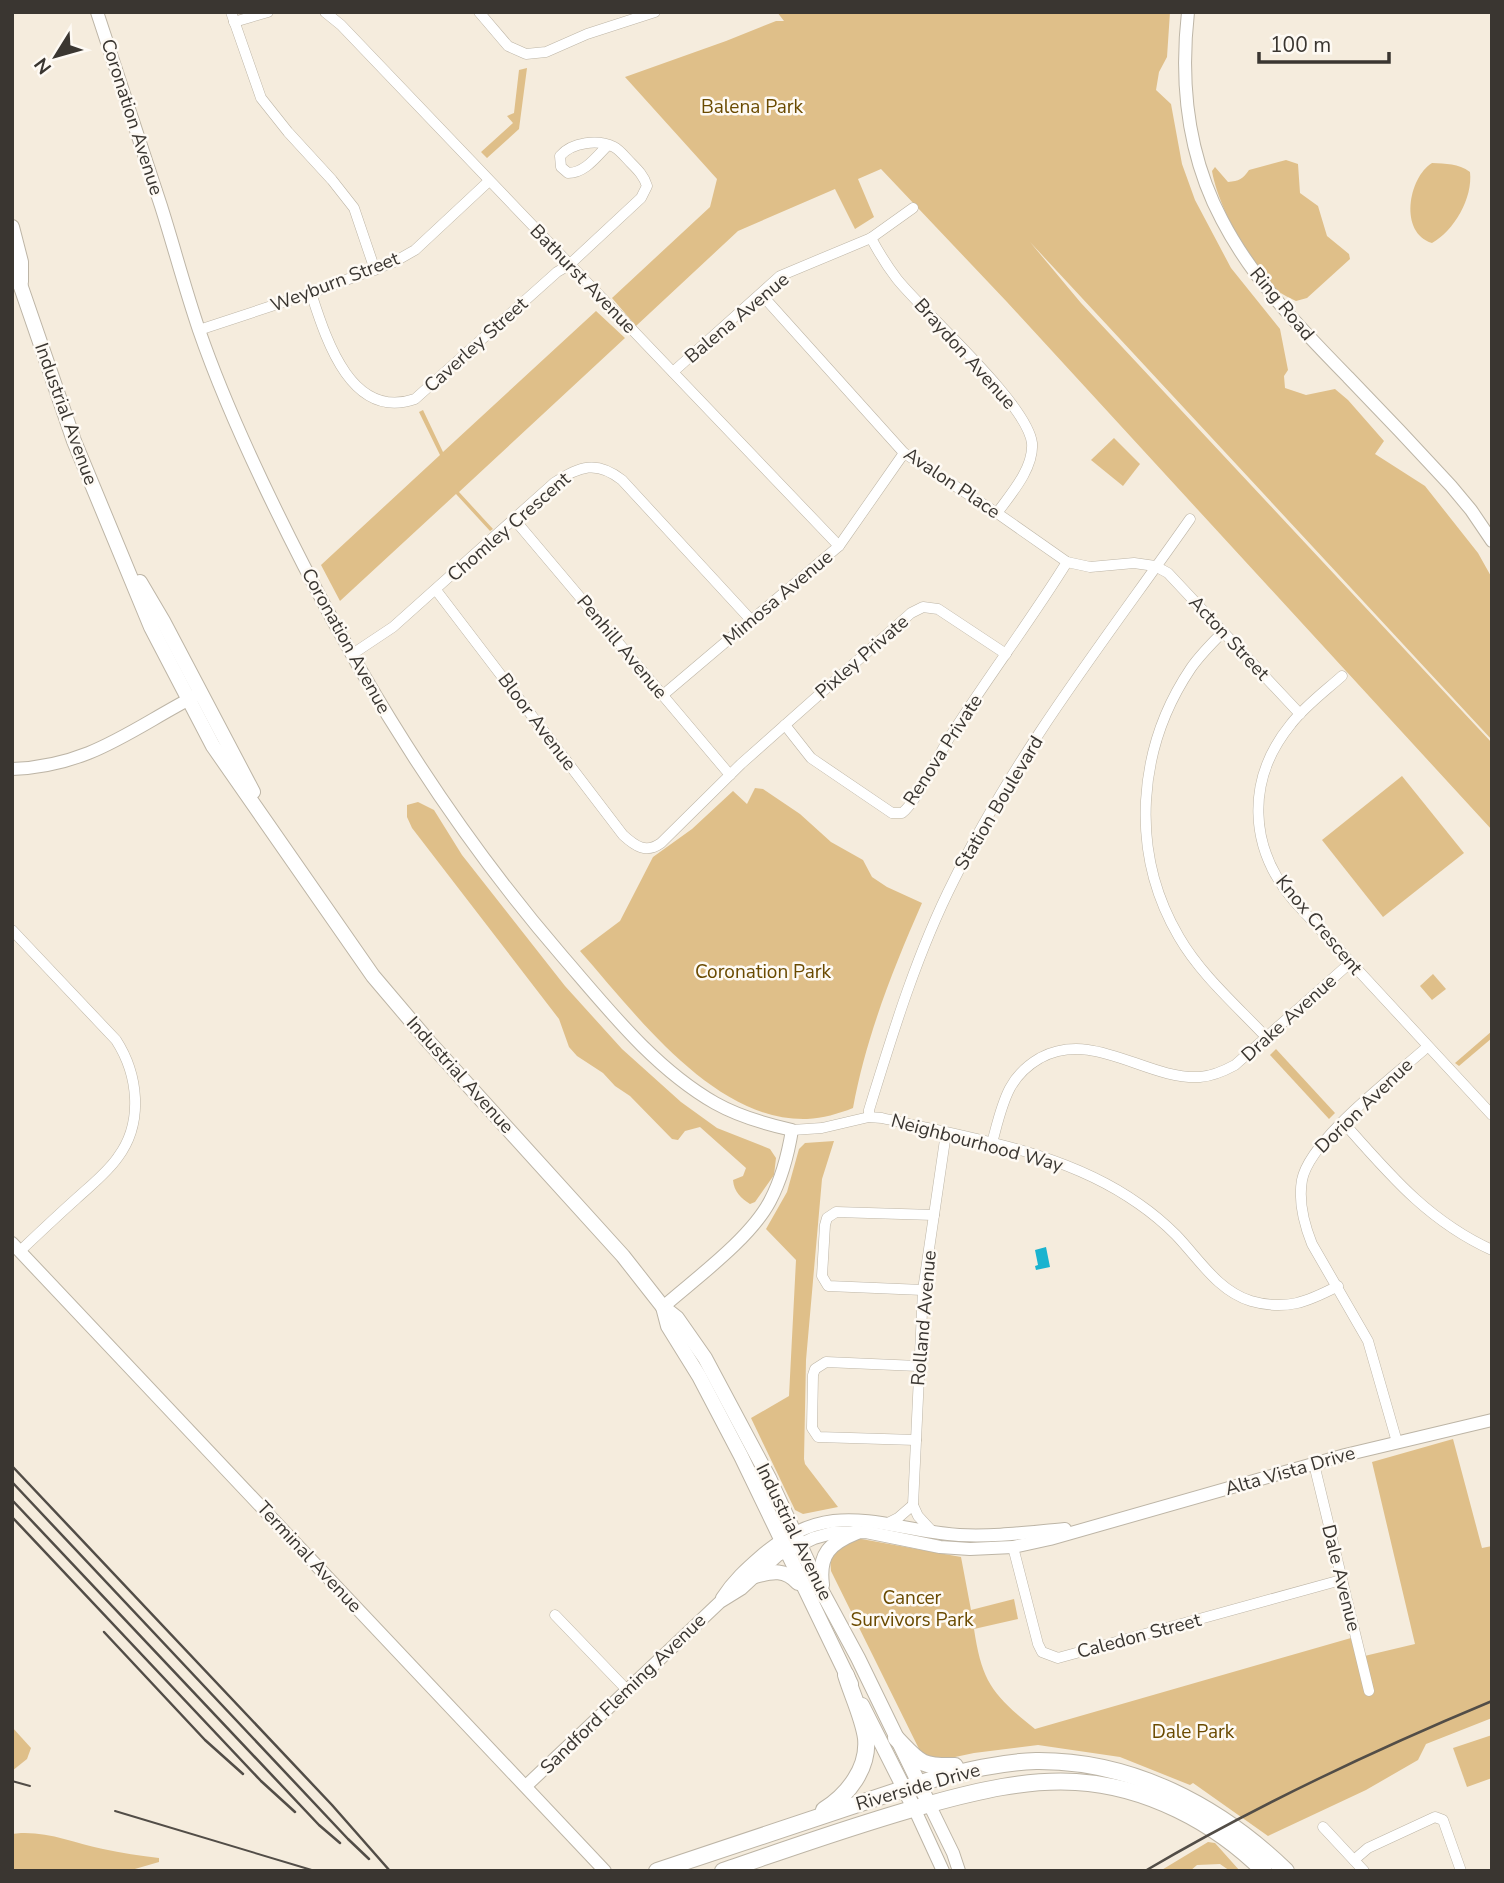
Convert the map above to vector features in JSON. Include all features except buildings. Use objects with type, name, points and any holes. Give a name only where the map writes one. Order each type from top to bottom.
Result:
[{"type":"main road","name":"Industrial Avenue","points":[[12,227],[21,262],[21,287]]},
{"type":"main road","name":"Industrial Avenue","points":[[12,268],[74,441],[151,627],[187,700],[229,772],[273,830],[373,976],[608,1239],[663,1307],[677,1318],[705,1357],[769,1478],[831,1609],[859,1658],[896,1738],[921,1806]]},
{"type":"main road","name":"Industrial Avenue","points":[[114,539],[163,621],[273,830]]},
{"type":"main road","name":"Industrial Avenue","points":[[663,1307],[668,1326],[730,1434],[846,1675],[912,1786]]},
{"type":"main road","points":[[831,1609],[822,1585],[822,1562],[835,1542],[857,1532]]},
{"type":"main road","points":[[755,1576],[779,1571],[793,1577],[802,1586]]},
{"type":"main road","points":[[807,1820],[839,1800],[855,1781],[863,1762],[866,1740],[864,1729],[846,1675]]},
{"type":"main road","points":[[896,1738],[914,1758],[933,1767],[993,1766]]},
{"type":"main road","name":"Riverside Drive","points":[[657,1871],[954,1773],[1034,1761],[1098,1767],[1164,1787],[1226,1820],[1286,1871]]},
{"type":"main road","name":"Riverside Drive","points":[[723,1871],[961,1795],[1036,1783],[1074,1782],[1100,1785],[1145,1797],[1193,1818],[1223,1836],[1264,1871]]},
{"type":"street","name":"Coronation Avenue","points":[[97,12],[199,330],[232,413],[276,510],[351,655],[415,760],[480,853],[556,950],[664,1066],[706,1098],[747,1117],[792,1130]]},
{"type":"street","points":[[268,12],[233,17],[261,98],[354,208],[375,270]]},
{"type":"street","name":"Bathurst Avenue","points":[[326,12],[839,547]]},
{"type":"street","points":[[479,12],[508,46],[526,54],[545,52],[587,34],[655,12]]},
{"type":"street","name":"Ring Road","points":[[1188,12],[1185,81],[1194,142],[1212,199],[1237,247],[1282,306],[1451,486],[1492,541]]},
{"type":"street","points":[[594,143],[607,145],[577,173],[568,173],[561,167],[560,156],[570,148],[594,143]]},
{"type":"street","name":"Caverley Street","points":[[311,293],[344,372],[358,387],[375,398],[396,404],[415,399],[642,198],[646,191],[646,181],[618,150],[607,145]]},
{"type":"street","name":"Weyburn Street","points":[[199,330],[375,270],[415,250],[489,181]]},
{"type":"street","name":"Balena Avenue","points":[[673,372],[780,276],[872,238],[913,208]]},
{"type":"street","name":"Braydon Avenue","points":[[872,238],[880,256],[897,279],[997,386],[1027,429],[1032,441],[1029,464],[997,513]]},
{"type":"street","name":"Avalon Place","points":[[761,294],[904,453],[1067,562],[1090,567],[1134,563],[1155,566]]},
{"type":"street","name":"Mimosa Avenue","points":[[663,695],[839,547],[904,453]]},
{"type":"street","name":"Chomley Crescent","points":[[351,655],[393,627],[554,483],[572,471],[587,467],[611,471],[622,480],[751,620]]},
{"type":"street","name":"Penhill Avenue","points":[[514,519],[730,775]]},
{"type":"street","name":"Station Boulevard","points":[[869,1117],[897,1021],[937,913],[955,877],[1032,745],[1190,519]]},
{"type":"street","name":"Renova Private","points":[[785,725],[811,758],[892,813],[902,813],[912,802],[953,731],[1067,562]]},
{"type":"street","name":"Acton Street","points":[[1155,566],[1168,573],[1300,714]]},
{"type":"street","name":"Bloor Avenue","points":[[436,590],[623,835],[643,849]]},
{"type":"street","name":"Pixley Private","points":[[643,849],[662,843],[785,725],[905,618],[923,607],[938,609],[1006,654]]},
{"type":"street","points":[[1223,632],[1193,666],[1175,695],[1161,727],[1151,759],[1146,789],[1144,806],[1147,846],[1157,888],[1180,938],[1212,979],[1267,1038]]},
{"type":"street","name":"Knox Crescent","points":[[1342,676],[1300,714],[1281,738],[1265,770],[1259,790],[1259,831],[1270,866],[1285,891],[1492,1115]]},
{"type":"street","points":[[12,769],[52,766],[84,757],[201,692]]},
{"type":"street","points":[[12,930],[116,1040],[129,1066],[135,1111],[130,1133],[117,1160],[16,1247]]},
{"type":"street","name":"Drake Avenue","points":[[992,1143],[1002,1106],[1015,1079],[1033,1062],[1055,1052],[1087,1049],[1176,1075],[1200,1077],[1220,1073],[1236,1065],[1350,963]]},
{"type":"street","name":"Dorion Avenue","points":[[1397,1442],[1368,1341],[1312,1244],[1306,1228],[1301,1202],[1302,1181],[1312,1156],[1343,1122],[1427,1047]]},
{"type":"street","name":"Neighbourhood Way","points":[[792,1130],[821,1128],[869,1117],[992,1143],[1068,1166],[1110,1185],[1140,1205],[1174,1234],[1230,1292],[1249,1300],[1289,1306],[1338,1286]]},
{"type":"street","points":[[1343,1122],[1419,1205],[1445,1225],[1492,1250]]},
{"type":"street","points":[[663,1307],[721,1257],[757,1221],[769,1203],[783,1172],[792,1130]]},
{"type":"street","name":"Rolland Avenue","points":[[913,1505],[923,1290],[946,1133]]},
{"type":"street","points":[[923,1290],[828,1286],[822,1276],[825,1225],[827,1219],[836,1212],[934,1215]]},
{"type":"street","name":"Terminal Avenue","points":[[16,1247],[605,1871]]},
{"type":"street","points":[[916,1440],[818,1437],[812,1428],[813,1375],[821,1364],[826,1362],[918,1366]]},
{"type":"street","name":"Alta Vista Drive","points":[[797,1538],[857,1532],[940,1547],[1013,1547],[1314,1464],[1492,1420]]},
{"type":"street","name":"Dale Avenue","points":[[1314,1464],[1369,1691]]},
{"type":"street","points":[[888,1523],[913,1505],[918,1516],[931,1530]]},
{"type":"street","name":"Alta Vista Drive","points":[[783,1545],[839,1519],[888,1523],[955,1535],[993,1535],[1090,1527]]},
{"type":"street","name":"Sandford Fleming Avenue","points":[[526,1786],[720,1602],[755,1576],[783,1545]]},
{"type":"street","name":"Sandford Fleming Avenue","points":[[720,1602],[733,1581],[783,1545]]},
{"type":"street","name":"Caledon Street","points":[[1013,1547],[1038,1644],[1042,1652],[1058,1658],[1341,1580]]},
{"type":"street","points":[[555,1615],[626,1690]]},
{"type":"street","points":[[921,1806],[943,1871]]},
{"type":"street","points":[[921,1806],[953,1853],[959,1871]]},
{"type":"street","points":[[1354,1860],[1368,1847],[1435,1817],[1443,1819],[1461,1871]]},
{"type":"street","points":[[1323,1827],[1364,1871]]},
{"type":"green space","name":"Balena Park","points":[[777,12],[1170,12],[1167,57],[1159,72],[1156,90],[1171,104],[1182,164],[1195,200],[1231,268],[1280,329],[1288,370],[1284,376],[1285,388],[1306,395],[1335,389],[1348,400],[1384,441],[1375,454],[1425,486],[1478,553],[1492,578],[1492,740],[1030,242],[1081,303],[1492,743],[1492,830],[1007,302],[881,169],[858,179],[874,217],[855,229],[835,189],[738,231],[636,326],[612,298],[710,207],[717,179],[625,77],[776,21],[784,21]]},
{"type":"green space","points":[[527,68],[519,129],[487,158],[481,152],[513,123],[507,116],[514,113],[519,70]]},
{"type":"green space","points":[[1286,160],[1298,164],[1300,193],[1318,206],[1327,236],[1349,254],[1350,259],[1307,298],[1296,301],[1275,289],[1254,263],[1227,216],[1212,171],[1215,167],[1228,182],[1232,182],[1245,176],[1249,170]]},
{"type":"green space","points":[[1432,163],[1452,164],[1465,169],[1470,172],[1470,182],[1460,213],[1448,230],[1432,243],[1422,237],[1415,228],[1411,205],[1417,180]]},
{"type":"green space","points":[[596,311],[625,338],[459,492],[493,529],[490,531],[456,494],[340,601],[321,565],[440,455],[419,412],[423,410],[443,452]]},
{"type":"green space","points":[[1114,438],[1140,464],[1123,486],[1091,460]]},
{"type":"green space","points":[[1402,776],[1464,853],[1383,917],[1322,840]]},
{"type":"green space","name":"Coronation Park","points":[[755,788],[763,789],[800,814],[831,842],[863,860],[872,877],[922,903],[882,1004],[865,1055],[853,1108],[825,1117],[807,1119],[773,1115],[740,1103],[709,1084],[651,1032],[580,951],[620,921],[653,857],[692,829],[733,791],[747,804]]},
{"type":"green space","points":[[418,802],[434,810],[462,855],[565,986],[622,1049],[681,1102],[717,1128],[770,1149],[776,1158],[774,1175],[755,1202],[750,1204],[744,1199],[736,1191],[734,1184],[733,1180],[743,1176],[746,1168],[700,1127],[685,1131],[678,1140],[672,1139],[630,1096],[569,1047],[559,1019],[412,828],[407,817],[407,805]]},
{"type":"green space","points":[[1433,974],[1446,989],[1432,1000],[1420,986]]},
{"type":"green space","points":[[1492,1031],[1492,1038],[1459,1066],[1455,1063]]},
{"type":"green space","points":[[1276,1049],[1335,1113],[1329,1119],[1270,1055]]},
{"type":"green space","points":[[834,1141],[822,1179],[806,1360],[804,1459],[838,1507],[803,1514],[795,1510],[751,1418],[789,1396],[796,1260],[766,1229],[787,1192],[799,1149],[805,1143]]},
{"type":"green space","points":[[1453,1439],[1482,1548],[1492,1546],[1492,1718],[1426,1744],[1418,1760],[1366,1790],[1268,1836],[1193,1783],[1190,1785],[1120,1757],[1038,1745],[941,1760],[922,1755],[831,1571],[830,1558],[838,1545],[856,1538],[961,1557],[971,1610],[1014,1599],[1018,1619],[974,1629],[981,1663],[992,1686],[1009,1707],[1035,1729],[1351,1638],[1356,1658],[1415,1644],[1372,1462]]},
{"type":"green space","points":[[12,1727],[31,1748],[27,1759],[12,1771]]},
{"type":"green space","points":[[1492,1735],[1492,1778],[1467,1787],[1453,1748]]},
{"type":"green space","points":[[12,1834],[52,1836],[159,1858],[159,1862],[128,1871],[12,1871]]},
{"type":"green space","points":[[1208,1842],[1215,1843],[1240,1871],[1230,1871],[1220,1864],[1197,1865],[1190,1871],[1160,1871]]},
{"type":"water","points":[[1046,1247],[1050,1267],[1036,1270],[1035,1266],[1038,1265],[1035,1250]]},
{"type":"tram line","points":[[12,1781],[30,1786]]},
{"type":"tram line","points":[[115,1811],[315,1871]]},
{"type":"railway","points":[[12,1466],[332,1805],[390,1871]]},
{"type":"railway","points":[[12,1482],[369,1859]]},
{"type":"railway","points":[[12,1500],[319,1825],[340,1843]]},
{"type":"railway","points":[[12,1517],[261,1781],[295,1812]]},
{"type":"railway","points":[[104,1632],[205,1740],[243,1774]]},
{"type":"railway","points":[[1145,1871],[1316,1780],[1492,1701]]},
{"type":"park label","name":"Cancer Survivors Park","points":[[912,1609]]},
{"type":"park label","name":"Dale Park","points":[[1193,1732]]}]
